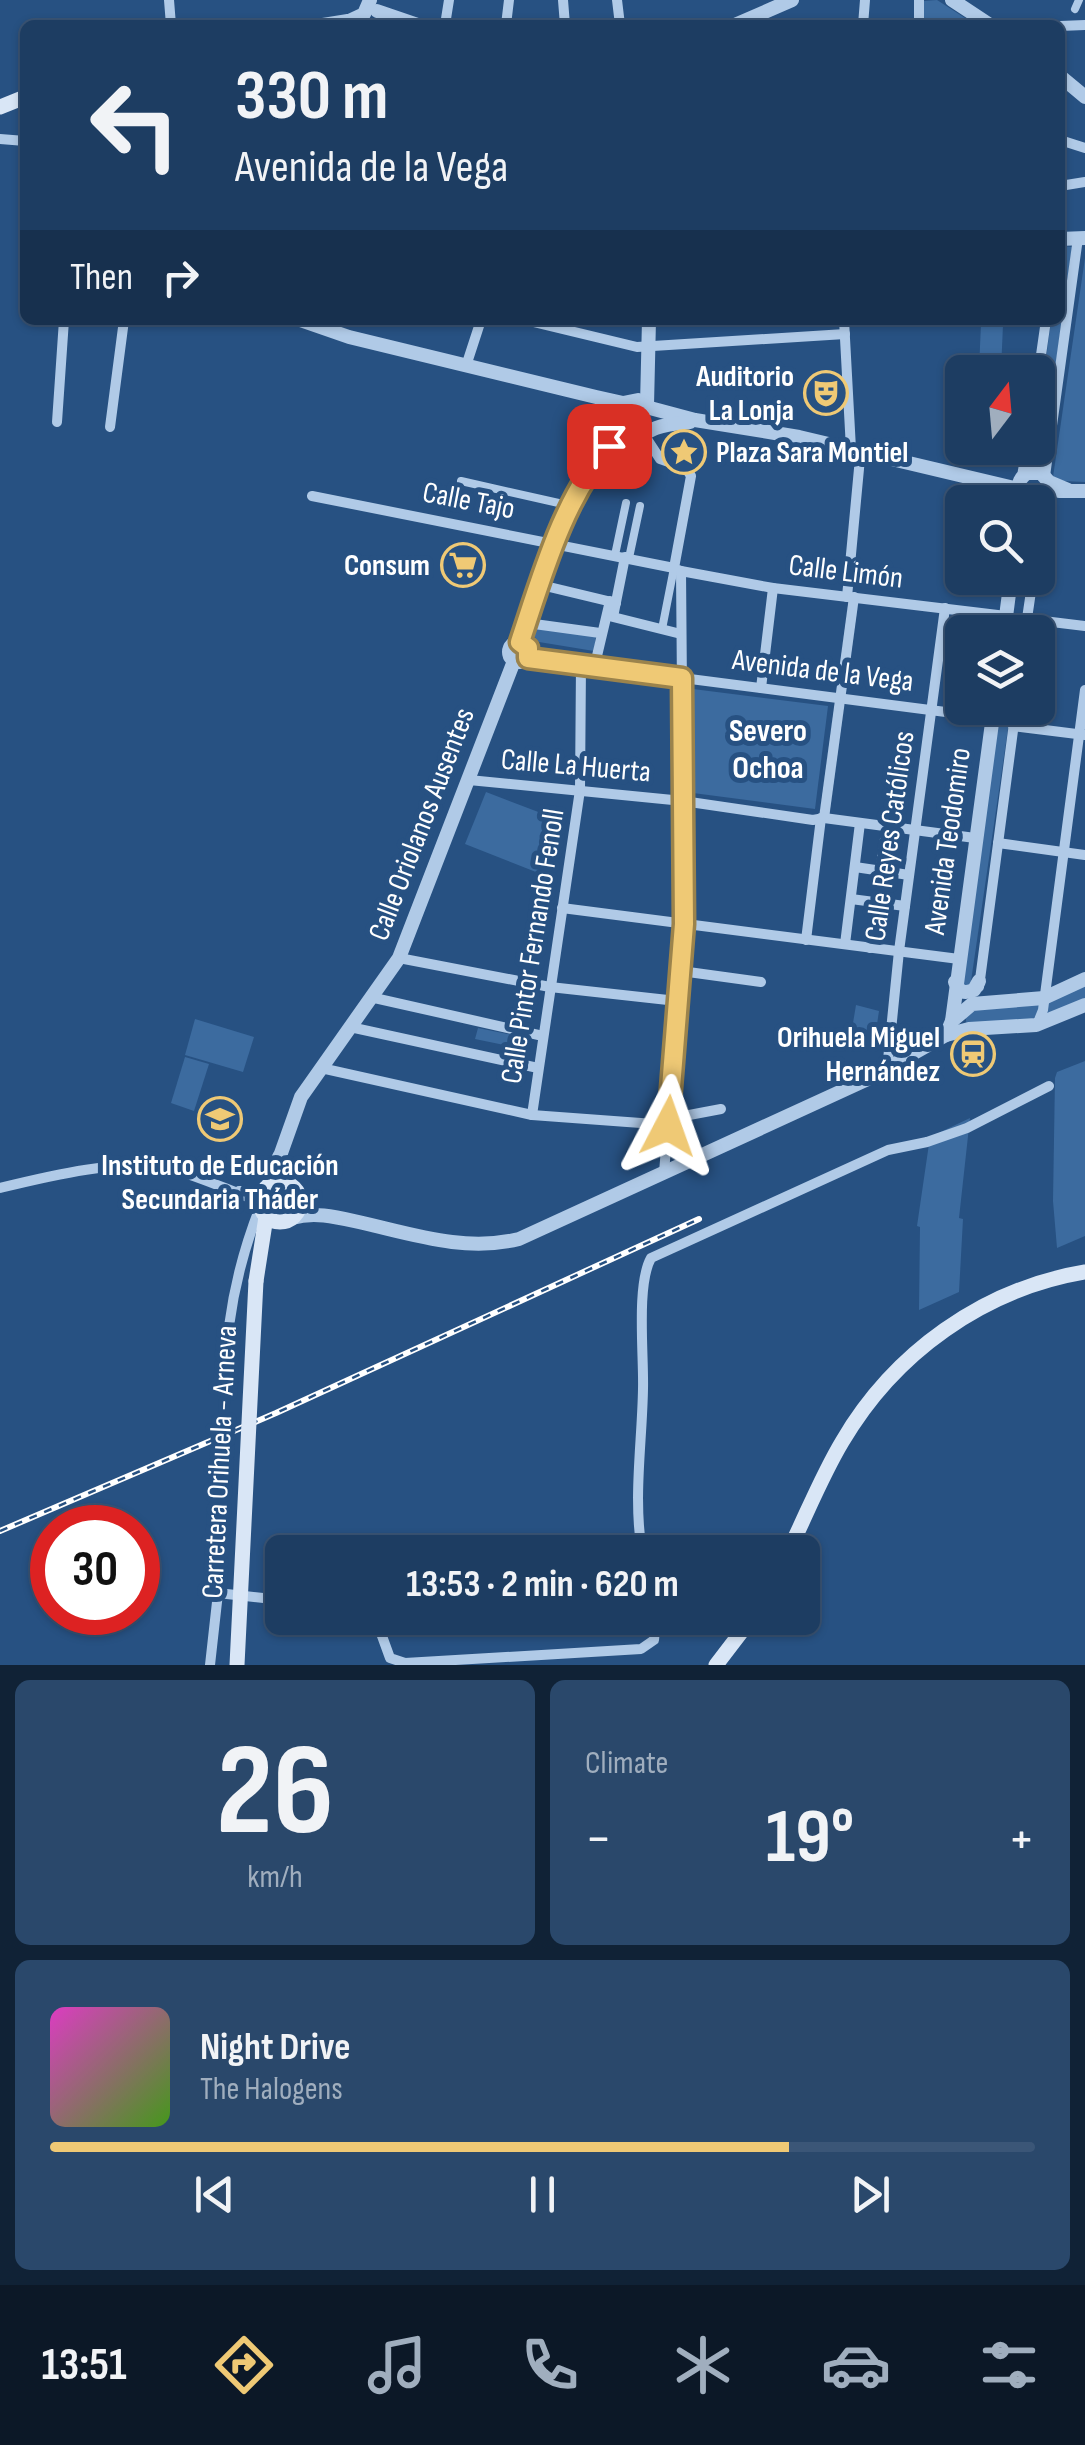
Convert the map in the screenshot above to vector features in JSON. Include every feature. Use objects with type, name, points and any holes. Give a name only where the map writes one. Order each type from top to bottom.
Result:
[{"type":"main road","points":[[288,1220],[267,1197],[295,1189],[300,1202]]},
{"type":"main road","name":"Carretera Orihuela - Arneva","points":[[237,1665],[256,1281],[267,1197]]},
{"type":"main road","name":"Carretera Orihuela - Arneva","points":[[259,1261],[269,1239],[300,1202]]},
{"type":"main road","points":[[796,1535],[841,1444],[887,1378],[939,1333],[980,1307],[1022,1289],[1085,1272]]},
{"type":"main road","points":[[716,1665],[739,1635]]},
{"type":"street","points":[[765,19],[792,0]]},
{"type":"street","points":[[952,0],[982,20]]},
{"type":"street","points":[[1065,324],[1082,238]]},
{"type":"street","points":[[57,422],[64,325]]},
{"type":"street","points":[[110,427],[123,325]]},
{"type":"street","points":[[323,325],[466,366],[695,420],[1012,485]]},
{"type":"street","points":[[466,366],[479,325]]},
{"type":"street","points":[[545,325],[637,348],[844,334]]},
{"type":"street","points":[[600,633],[527,623],[556,542],[589,471],[640,404],[647,386],[649,325]]},
{"type":"street","points":[[806,940],[850,597],[856,453],[844,325]]},
{"type":"street","points":[[1041,355],[1045,325]]},
{"type":"street","points":[[1033,485],[1065,325]]},
{"type":"street","points":[[596,397],[618,428],[635,440],[695,420]]},
{"type":"street","points":[[640,404],[654,420],[647,434]]},
{"type":"street","points":[[647,434],[660,459],[686,468],[692,476],[678,570],[662,629]]},
{"type":"street","points":[[461,481],[572,506]]},
{"type":"street","points":[[1055,490],[1085,491]]},
{"type":"street","name":"Calle Tajo","points":[[312,496],[556,542],[678,570]]},
{"type":"street","points":[[623,557],[626,504]]},
{"type":"street","points":[[595,663],[600,633],[613,602],[640,506]]},
{"type":"street","points":[[664,1172],[684,924],[678,570]]},
{"type":"street","name":"Calle Limón","points":[[678,570],[774,588],[998,615]]},
{"type":"street","points":[[540,585],[613,602]]},
{"type":"street","points":[[761,688],[774,588]]},
{"type":"street","points":[[613,602],[614,617],[681,634]]},
{"type":"street","name":"Calle Reyes Católicos","points":[[887,1070],[899,951],[946,608]]},
{"type":"street","points":[[1055,622],[1085,626]]},
{"type":"street","name":"Calle Oriolanos Ausentes","points":[[267,1197],[301,1097],[399,958],[520,659],[509,650],[520,642],[527,623]]},
{"type":"street","name":"Avenida de la Vega","points":[[520,659],[595,663],[682,678],[945,710]]},
{"type":"street","name":"Calle Pintor Fernando Fenoll","points":[[532,1115],[580,790],[581,664]]},
{"type":"street","points":[[1036,1025],[1042,1015],[1085,690]]},
{"type":"street","name":"Avenida Teodomiro","points":[[954,1022],[962,988],[958,959],[991,725]]},
{"type":"street","points":[[1013,726],[1082,735]]},
{"type":"street","name":"Avenida Teodomiro","points":[[982,1002],[979,981],[1013,726]]},
{"type":"street","name":"Calle La Huerta","points":[[469,780],[683,800],[813,820],[823,818],[975,838]]},
{"type":"street","points":[[845,944],[860,823]]},
{"type":"street","points":[[880,871],[886,826]]},
{"type":"street","points":[[998,842],[1085,854]]},
{"type":"street","points":[[854,867],[909,875]]},
{"type":"street","points":[[851,899],[905,906]]},
{"type":"street","points":[[870,948],[876,902]]},
{"type":"street","points":[[562,908],[958,959]]},
{"type":"street","points":[[399,958],[550,987],[677,1002]]},
{"type":"street","points":[[680,971],[761,982]]},
{"type":"street","points":[[300,1202],[326,1216],[469,1246],[519,1239],[887,1070],[954,1022],[972,1004],[1044,998],[1085,979]]},
{"type":"street","points":[[962,988],[974,990],[979,981]]},
{"type":"street","points":[[370,997],[543,1036]]},
{"type":"street","points":[[954,1022],[969,1029],[1036,1025],[1085,1006]]},
{"type":"street","points":[[350,1027],[538,1068]]},
{"type":"street","points":[[322,1068],[532,1115],[668,1122],[721,1110]]},
{"type":"street","points":[[640,1535],[642,1289],[651,1258],[888,1150],[968,1128],[1050,1086]]},
{"type":"street","points":[[0,1188],[95,1170],[154,1166],[170,1168],[231,1192],[267,1197],[233,1297],[224,1381]]},
{"type":"street","points":[[288,1220],[326,1216]]},
{"type":"street","points":[[210,1665],[218,1592],[224,1459]]},
{"type":"street","points":[[218,1592],[265,1598]]},
{"type":"street","points":[[382,1635],[390,1658],[420,1663],[641,1649],[654,1640],[654,1635]]},
{"type":"shaded area","points":[[937,0],[968,20],[924,20],[924,1]]},
{"type":"shaded area","points":[[1065,246],[1072,247],[1065,298]]},
{"type":"shaded area","points":[[1085,258],[1085,482],[1053,477]]},
{"type":"shaded area","points":[[981,325],[1003,325],[1002,355],[980,355]]},
{"type":"shaded area","points":[[1050,325],[1061,325],[1055,370],[1055,355],[1047,355]]},
{"type":"shaded area","points":[[537,628],[596,636],[594,651],[539,642],[534,636]]},
{"type":"shaded area","points":[[693,689],[828,706],[815,809],[693,793]]},
{"type":"shaded area","points":[[996,725],[1009,725],[970,988],[961,986]]},
{"type":"shaded area","points":[[486,792],[562,821],[541,874],[465,844]]},
{"type":"shaded area","points":[[1085,982],[1085,1000],[1031,1019],[968,1032],[964,1009]]},
{"type":"shaded area","points":[[856,1005],[879,1011],[873,1051],[850,1041]]},
{"type":"shaded area","points":[[195,1019],[254,1037],[243,1072],[185,1055]]},
{"type":"shaded area","points":[[478,1028],[527,1038],[527,1061],[508,1057],[509,1046],[475,1039]]},
{"type":"shaded area","points":[[185,1057],[209,1064],[194,1111],[171,1103]]},
{"type":"shaded area","points":[[1085,1061],[1085,1236],[1057,1248],[1053,1201],[1055,1078],[1057,1072]]},
{"type":"shaded area","points":[[970,1118],[959,1218],[963,1219],[959,1292],[919,1310],[917,1226],[930,1137]]},
{"type":"railway","points":[[0,1531],[276,1413],[699,1219]]},
{"type":"place","name":"Auditorio La Lonja","points":[[826,393]]},
{"type":"place","name":"Plaza Sara Montiel","points":[[684,452]]},
{"type":"place","name":"Consum","points":[[463,565]]},
{"type":"place","name":"Orihuela Miguel Hernández","points":[[973,1054]]},
{"type":"place","name":"Instituto de Educación Secundaria Tháder","points":[[220,1119]]},
{"type":"district","name":"Severo Ochoa","points":[[768,748]]},
{"type":"route","points":[[609,446],[589,471],[564,524],[520,642],[528,648],[528,658],[682,678],[684,924],[668,1126]]}]
